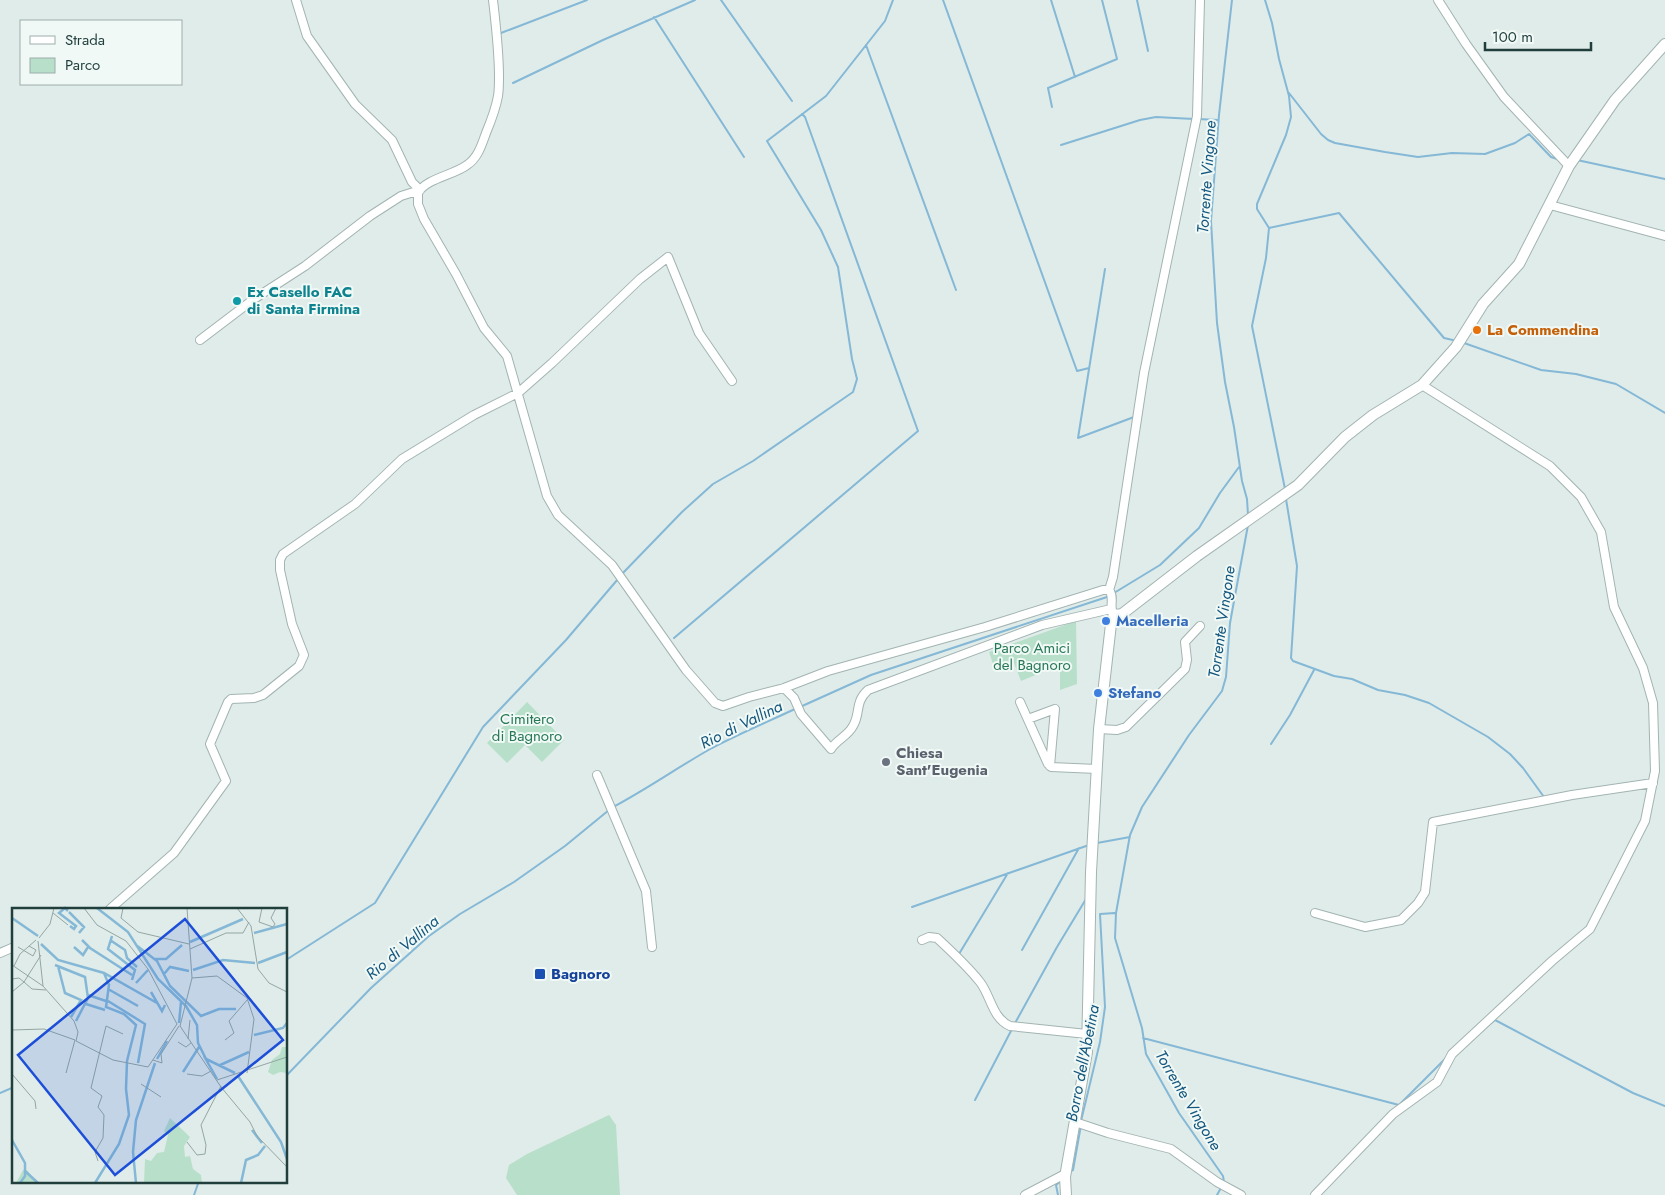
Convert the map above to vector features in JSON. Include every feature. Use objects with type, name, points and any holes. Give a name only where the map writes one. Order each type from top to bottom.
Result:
[{"type":"street","points":[[296,0],[307,36],[355,104],[392,140],[412,182],[420,190]]},
{"type":"street","points":[[200,340],[254,300],[305,266],[370,216],[401,196],[420,190],[428,183],[468,165],[481,148],[499,94],[497,34],[492,0]]},
{"type":"street","points":[[1066,1195],[1065,1174],[1087,1052],[1091,872],[1099,729],[1111,624],[1111,594],[1144,373],[1197,116],[1200,0]]},
{"type":"street","points":[[1438,0],[1466,44],[1504,97],[1569,166]]},
{"type":"street","points":[[784,688],[794,698],[798,708],[816,734],[831,749],[834,744],[844,738],[854,725],[860,697],[868,690],[1042,625],[1112,611],[1117,615],[1122,614],[1197,556],[1298,485],[1345,437],[1373,415],[1422,385],[1456,347],[1483,304],[1519,264],[1569,166],[1615,100],[1665,44]]},
{"type":"street","points":[[420,190],[417,198],[424,219],[456,274],[484,328],[507,356],[547,496],[558,514],[612,565],[621,576],[686,670],[715,703],[723,706],[784,688],[828,670],[985,627],[1103,590],[1111,594]]},
{"type":"street","points":[[1550,205],[1665,236]]},
{"type":"street","points":[[111,908],[174,852],[226,781],[210,744],[230,699],[254,698],[263,695],[299,666],[302,660],[304,655],[303,649],[292,624],[280,570],[280,560],[283,554],[355,504],[402,459],[474,415],[518,393],[640,279],[668,257],[699,333],[732,381]]},
{"type":"street","points":[[1315,1195],[1393,1114],[1437,1082],[1452,1054],[1552,961],[1590,929],[1645,821],[1655,771],[1653,704],[1643,668],[1614,607],[1601,532],[1581,497],[1550,466],[1422,385]]},
{"type":"street","points":[[1099,729],[1117,730],[1126,727],[1184,669],[1187,660],[1185,642],[1200,626]]},
{"type":"street","points":[[1020,702],[1050,766],[1056,768],[1097,769]]},
{"type":"street","points":[[1028,719],[1055,709],[1050,766]]},
{"type":"street","points":[[597,774],[646,891],[652,947]]},
{"type":"street","points":[[1315,913],[1365,927],[1401,920],[1426,892],[1433,822],[1572,795],[1653,783]]},
{"type":"street","points":[[922,940],[929,937],[937,938],[981,983],[1004,1024],[1087,1034]]},
{"type":"street","points":[[0,953],[12,948]]},
{"type":"street","points":[[1075,1122],[1108,1133],[1172,1149],[1217,1182],[1241,1195]]},
{"type":"street","points":[[1025,1195],[1065,1174]]},
{"type":"green space","name":"Parco Amici del Bagnoro","points":[[1076,621],[1077,684],[1060,690],[1060,665],[1021,681],[1014,663],[995,670],[989,652]]},
{"type":"green space","name":"Cimitero di Bagnoro","points":[[527,702],[564,740],[542,762],[525,745],[507,763],[487,743]]},
{"type":"green space","points":[[609,1115],[616,1125],[620,1195],[517,1195],[506,1178],[509,1165],[527,1154]]},
{"type":"waterway","points":[[501,33],[587,0]]},
{"type":"waterway","points":[[513,83],[603,40],[695,0]]},
{"type":"waterway","points":[[721,0],[792,101]]},
{"type":"waterway","points":[[621,575],[682,512],[713,484],[753,461],[853,392],[857,379],[852,359],[838,267],[821,230],[767,141],[826,96],[885,21],[893,0]]},
{"type":"waterway","points":[[943,0],[1077,371],[1089,368]]},
{"type":"waterway","points":[[1051,0],[1075,77]]},
{"type":"waterway","points":[[1052,107],[1048,88],[1117,59],[1102,0]]},
{"type":"waterway","points":[[1137,0],[1148,51]]},
{"type":"waterway","name":"Torrente Vingone","points":[[1232,0],[1219,115],[1211,221],[1217,323],[1225,382],[1242,481],[1247,499],[1248,515]]},
{"type":"waterway","points":[[1265,0],[1289,96],[1291,117],[1286,135],[1257,204],[1257,209],[1269,228],[1266,258],[1252,326],[1285,489]]},
{"type":"waterway","points":[[654,17],[744,157]]},
{"type":"waterway","points":[[866,45],[956,290]]},
{"type":"waterway","points":[[1289,93],[1321,134],[1335,143],[1418,157],[1452,153],[1485,154],[1515,143],[1529,134],[1551,157],[1560,160]]},
{"type":"waterway","points":[[674,638],[918,431],[805,117],[802,114]]},
{"type":"waterway","points":[[1061,145],[1140,120],[1156,117],[1194,119]]},
{"type":"waterway","points":[[1198,119],[1218,120]]},
{"type":"waterway","points":[[1577,160],[1665,179]]},
{"type":"waterway","points":[[1269,228],[1339,213],[1444,338],[1457,341]]},
{"type":"waterway","points":[[1105,269],[1078,438],[1134,417]]},
{"type":"waterway","points":[[1464,343],[1541,370],[1576,374],[1616,384],[1665,413]]},
{"type":"waterway","name":"Rio di Vallina","points":[[1114,593],[1160,565],[1199,528],[1220,493],[1239,467]]},
{"type":"waterway","points":[[1286,499],[1297,566],[1291,658],[1293,661],[1334,676],[1352,679],[1378,690],[1405,695],[1429,703],[1488,737],[1510,754],[1523,768],[1544,797]]},
{"type":"waterway","name":"Torrente Vingone","points":[[1224,1182],[1223,1176],[1179,1113],[1146,1054],[1142,1028],[1115,938],[1116,913],[1130,835],[1142,807],[1189,735],[1222,691],[1226,677],[1230,623],[1248,525]]},
{"type":"waterway","points":[[288,959],[375,903],[483,727],[566,640],[618,579]]},
{"type":"waterway","name":"Rio di Vallina","points":[[800,707],[871,675],[1110,596]]},
{"type":"waterway","points":[[1271,744],[1290,715],[1314,670]]},
{"type":"waterway","name":"Rio di Vallina","points":[[613,807],[712,748],[795,709]]},
{"type":"waterway","name":"Rio di Vallina","points":[[288,1074],[371,988],[429,936],[460,914],[514,882],[565,846],[609,810]]},
{"type":"waterway","points":[[1097,843],[1130,837]]},
{"type":"waterway","points":[[912,907],[1089,845]]},
{"type":"waterway","points":[[1022,950],[1079,848]]},
{"type":"waterway","points":[[959,954],[1008,873]]},
{"type":"waterway","points":[[1014,1025],[1086,899]]},
{"type":"waterway","name":"Borro dell'Abetina","points":[[1081,1121],[1100,1042],[1105,1007],[1100,914],[1115,913]]},
{"type":"waterway","points":[[1485,1028],[1495,1020],[1633,1093],[1665,1106]]},
{"type":"waterway","points":[[975,1100],[1012,1029]]},
{"type":"waterway","points":[[1143,1038],[1399,1105],[1446,1058]]},
{"type":"waterway","points":[[0,1093],[12,1088]]},
{"type":"waterway","name":"Borro dell'Abetina","points":[[1071,1171],[1073,1170],[1081,1125]]},
{"type":"waterway","name":"Borro dell'Abetina","points":[[1058,1195],[1056,1185],[1062,1180]]},
{"type":"waterway","name":"Rio di Vallina","points":[[194,1195],[199,1182]]},
{"type":"waterway","name":"Torrente Vingone","points":[[1217,1195],[1222,1186]]},
{"type":"place","name":"Ex Casello FAC di Santa Firmina","points":[[237,301]]},
{"type":"place","name":"La Commendina","points":[[1477,330]]},
{"type":"place","name":"Macelleria","points":[[1106,621]]},
{"type":"place","name":"Stefano","points":[[1098,693]]},
{"type":"place","name":"Chiesa Sant'Eugenia","points":[[886,762]]},
{"type":"place","name":"Bagnoro","points":[[540,974]]}]
